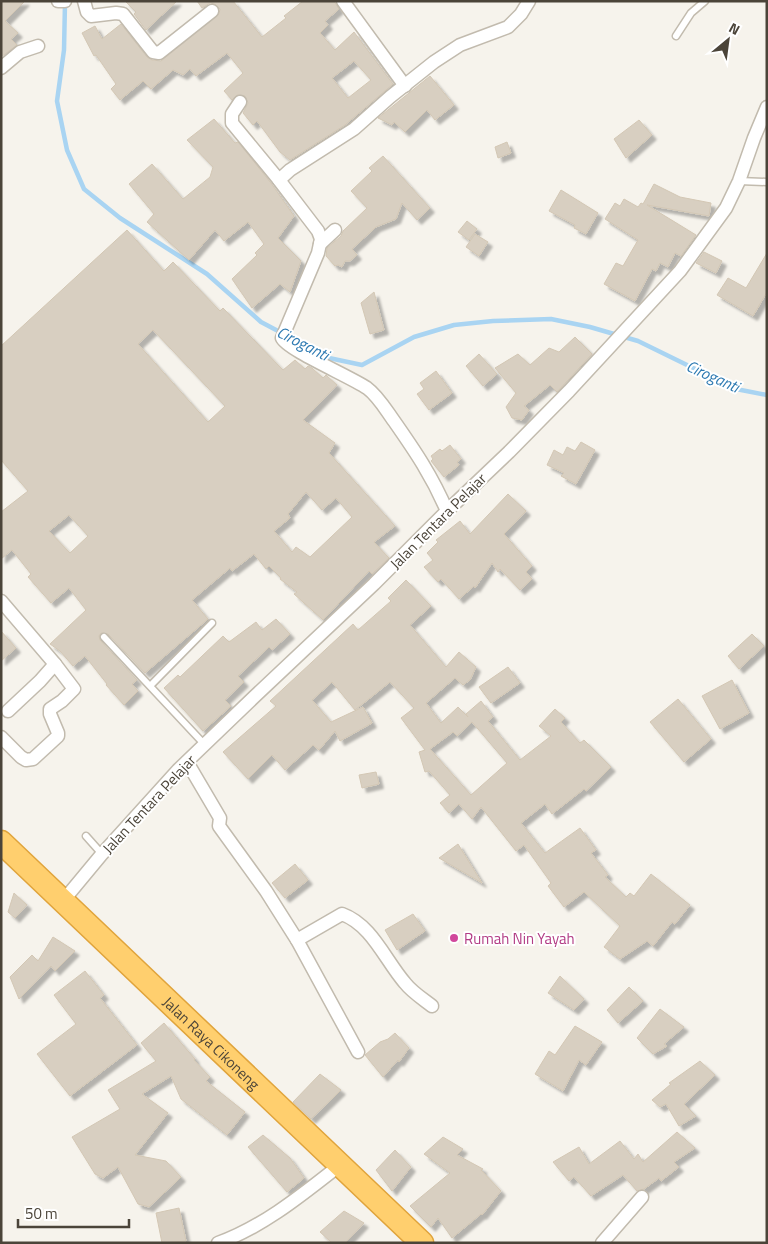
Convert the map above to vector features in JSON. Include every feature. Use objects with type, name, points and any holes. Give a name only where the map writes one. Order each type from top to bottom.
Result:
[{"type":"highway","name":"Jalan Raya Cikoneng","points":[[1,842],[422,1243]]},
{"type":"street","points":[[84,1],[87,12],[91,16],[123,14],[156,54],[212,11]]},
{"type":"street","points":[[344,1],[405,86]]},
{"type":"street","points":[[279,180],[290,170],[354,129],[390,97],[460,44],[508,27],[521,14],[529,1]]},
{"type":"street","points":[[1,68],[20,52],[38,46]]},
{"type":"street","points":[[240,102],[232,114],[232,123],[279,180],[320,235],[320,244],[306,283],[284,332],[285,344],[340,372],[370,390],[386,409],[423,462],[438,489],[446,510]]},
{"type":"street","name":"Jalan Tentara Pelajar","points":[[63,901],[102,854],[187,762],[374,584],[446,510],[536,425],[630,327],[680,271],[726,208],[739,181],[767,107]]},
{"type":"street","points":[[320,244],[336,230]]},
{"type":"street","points":[[1,601],[74,689],[62,701],[50,709],[50,714],[58,733],[57,739],[33,759],[26,760],[1,737]]},
{"type":"street","points":[[8,711],[55,664]]},
{"type":"street","points":[[187,762],[220,818],[219,826],[266,891],[297,940],[358,1052]]},
{"type":"street","points":[[297,940],[342,914],[349,917],[364,928],[406,984],[432,1006]]},
{"type":"street","points":[[218,1243],[229,1239],[296,1200],[340,1165]]},
{"type":"street","points":[[602,1243],[642,1197]]},
{"type":"lane","points":[[676,36],[691,14],[704,1]]},
{"type":"lane","points":[[739,181],[767,182]]},
{"type":"lane","points":[[151,685],[212,623]]},
{"type":"lane","points":[[104,637],[151,685],[205,745]]},
{"type":"lane","points":[[86,836],[102,854]]},
{"type":"building","points":[[1,1],[25,1],[5,21],[18,33],[11,39],[17,45],[1,57]]},
{"type":"building","points":[[125,1],[177,1],[146,30],[134,14],[136,12]]},
{"type":"building","points":[[197,1],[233,1],[262,37],[286,18],[284,16],[303,1],[334,1],[339,9],[325,21],[328,25],[320,33],[335,50],[354,32],[393,84],[345,125],[290,160],[280,152],[257,121],[253,125],[243,113],[248,103],[245,96],[237,95],[232,100],[224,91],[243,73],[227,53],[196,76],[190,69],[183,75],[173,70],[151,89],[143,81],[120,100],[111,89],[116,84],[96,55],[94,56],[82,33],[95,26],[102,39],[121,24],[147,57],[152,60],[161,61],[219,14],[220,9],[215,4],[210,3],[202,8]],"holes":[[[354,61],[371,80],[348,98],[332,78]]]},
{"type":"building","points":[[430,76],[454,105],[435,120],[427,110],[405,132],[394,122],[392,125],[378,118]]},
{"type":"building","points":[[214,119],[235,143],[238,142],[271,183],[294,216],[278,238],[301,261],[290,292],[280,284],[252,308],[232,279],[257,255],[255,253],[264,244],[248,222],[224,241],[215,230],[189,260],[147,222],[154,214],[129,184],[152,164],[183,199],[210,177],[213,167],[187,140]]},
{"type":"building","points":[[639,120],[652,135],[626,158],[614,139]]},
{"type":"building","points":[[507,142],[511,153],[498,158],[495,147]]},
{"type":"building","points":[[383,156],[430,208],[417,220],[402,203],[396,219],[376,227],[352,249],[357,255],[350,261],[345,261],[342,267],[335,266],[326,256],[327,248],[367,208],[351,191],[372,171],[369,168]]},
{"type":"building","points":[[654,184],[680,197],[711,203],[709,216],[647,205],[696,235],[681,256],[675,253],[668,267],[660,263],[656,271],[652,269],[635,301],[604,284],[616,263],[623,266],[638,240],[605,219],[615,203],[620,206],[624,199],[638,207],[641,203],[643,204]]},
{"type":"building","points":[[561,190],[598,213],[586,234],[574,228],[575,225],[549,211]]},
{"type":"building","points":[[467,221],[477,229],[469,240],[458,232]]},
{"type":"building","points":[[127,230],[164,271],[173,262],[220,311],[223,308],[283,370],[295,360],[305,369],[308,366],[312,368],[323,378],[326,375],[337,385],[303,420],[335,443],[329,453],[395,526],[374,542],[389,558],[372,574],[369,571],[323,620],[294,594],[297,592],[280,579],[269,566],[266,569],[254,554],[232,571],[230,568],[192,600],[208,619],[145,673],[108,634],[101,633],[99,636],[100,640],[137,680],[132,684],[138,691],[124,705],[106,685],[85,656],[73,666],[60,651],[50,644],[86,610],[69,588],[51,603],[28,577],[31,574],[12,550],[1,559],[1,512],[28,491],[1,460],[1,346]],"holes":[[[153,330],[225,406],[208,422],[138,344]],[[306,492],[322,510],[336,498],[352,517],[310,557],[296,547],[292,552],[274,531],[290,518],[288,514]],[[69,515],[88,536],[70,553],[49,531]]]},
{"type":"building","points":[[475,234],[488,242],[479,256],[466,247]]},
{"type":"building","points":[[704,252],[722,261],[716,273],[696,263]]},
{"type":"building","points":[[767,253],[767,292],[753,316],[717,295],[728,278],[746,288]]},
{"type":"building","points":[[374,292],[384,330],[370,334],[361,303]]},
{"type":"building","points":[[575,337],[592,354],[557,392],[550,385],[524,406],[529,410],[522,420],[512,418],[506,407],[516,393],[495,368],[518,354],[530,365],[549,348],[559,352]]},
{"type":"building","points":[[479,354],[497,374],[483,386],[466,366]]},
{"type":"building","points":[[436,371],[452,393],[429,410],[417,394],[424,389],[420,383]]},
{"type":"building","points":[[581,442],[595,450],[576,484],[561,476],[564,473],[547,465],[554,450],[563,455],[567,447],[575,451]]},
{"type":"building","points":[[450,445],[461,459],[457,462],[459,465],[444,477],[431,461],[433,459],[431,456],[440,449],[442,451]]},
{"type":"building","points":[[508,494],[526,511],[504,534],[532,566],[526,572],[532,579],[520,590],[500,569],[498,572],[492,563],[475,588],[474,586],[459,599],[441,579],[438,582],[424,567],[433,560],[427,553],[438,542],[436,540],[460,521],[470,534]]},
{"type":"building","points":[[406,580],[431,606],[410,625],[446,667],[459,652],[476,667],[470,680],[463,685],[455,678],[426,703],[441,723],[458,707],[468,717],[466,714],[481,701],[493,717],[488,721],[520,760],[551,736],[539,726],[555,709],[565,718],[561,722],[580,743],[584,740],[611,767],[586,791],[584,789],[552,814],[545,804],[521,823],[545,853],[580,828],[596,850],[591,853],[608,875],[605,877],[626,897],[630,893],[634,896],[651,874],[690,905],[675,924],[672,922],[653,946],[647,941],[620,959],[604,947],[620,926],[584,892],[564,907],[548,886],[551,883],[524,845],[516,851],[481,807],[472,819],[459,804],[449,813],[440,803],[450,795],[429,771],[425,772],[419,752],[425,750],[401,718],[414,708],[390,682],[355,710],[332,682],[312,700],[331,722],[363,707],[372,723],[340,741],[335,731],[319,750],[313,745],[285,770],[272,755],[248,779],[223,752],[276,706],[270,701],[353,624],[358,630],[391,601],[388,598]],"holes":[[[472,722],[507,763],[471,795],[430,749],[453,732],[457,736]]]},
{"type":"building","points":[[276,619],[290,634],[272,650],[269,647],[238,676],[244,682],[225,700],[231,706],[203,731],[164,688],[178,675],[180,677],[223,636],[229,642],[256,622],[262,630]]},
{"type":"building","points":[[1,631],[16,648],[1,661]]},
{"type":"building","points":[[752,634],[764,646],[739,669],[728,656]]},
{"type":"building","points":[[508,667],[520,683],[491,703],[479,687]]},
{"type":"building","points":[[732,680],[749,713],[720,729],[702,696]]},
{"type":"building","points":[[678,699],[711,739],[684,762],[650,722]]},
{"type":"building","points":[[376,772],[379,784],[362,788],[359,775]]},
{"type":"building","points":[[458,844],[482,883],[439,858]]},
{"type":"building","points":[[295,864],[308,880],[285,898],[272,883]]},
{"type":"building","points":[[14,893],[27,905],[15,918],[8,912]]},
{"type":"building","points":[[413,914],[425,931],[397,950],[385,930]]},
{"type":"building","points":[[53,937],[75,951],[55,971],[51,966],[19,999],[10,977],[32,955],[38,961]]},
{"type":"building","points":[[85,971],[104,995],[100,998],[137,1045],[70,1096],[37,1054],[76,1024],[54,995]]},
{"type":"building","points":[[560,976],[584,999],[574,1010],[548,993]]},
{"type":"building","points":[[629,987],[643,1001],[618,1023],[607,1010]]},
{"type":"building","points":[[660,1009],[684,1027],[664,1044],[667,1046],[653,1054],[637,1038]]},
{"type":"building","points":[[164,1023],[210,1077],[206,1081],[245,1112],[227,1135],[181,1099],[171,1076],[142,1094],[168,1113],[135,1155],[166,1161],[181,1177],[149,1207],[138,1204],[118,1167],[103,1178],[95,1174],[72,1137],[120,1109],[108,1090],[156,1061],[141,1043]]},
{"type":"building","points":[[575,1026],[602,1042],[586,1065],[579,1060],[563,1091],[535,1074],[549,1051],[555,1055]]},
{"type":"building","points":[[395,1033],[409,1048],[399,1062],[398,1060],[383,1077],[365,1055],[380,1042],[388,1039]]},
{"type":"building","points":[[700,1061],[715,1075],[684,1104],[696,1116],[679,1126],[666,1104],[660,1107],[652,1100],[671,1084],[669,1083]]},
{"type":"building","points":[[320,1074],[341,1090],[311,1119],[293,1102]]},
{"type":"building","points":[[677,1132],[695,1148],[674,1162],[679,1167],[661,1181],[659,1178],[644,1189],[637,1191],[623,1175],[591,1196],[574,1177],[569,1181],[553,1162],[579,1147],[589,1164],[620,1141],[634,1159],[638,1154],[643,1162]]},
{"type":"building","points":[[263,1135],[290,1158],[304,1178],[287,1192],[248,1147]]},
{"type":"building","points":[[443,1137],[463,1149],[457,1155],[483,1169],[481,1170],[501,1191],[482,1215],[452,1238],[438,1218],[431,1227],[410,1206],[450,1173],[424,1154]]},
{"type":"building","points":[[395,1150],[411,1167],[392,1191],[376,1170]]},
{"type":"building","points":[[179,1208],[186,1241],[162,1243],[156,1213]]},
{"type":"building","points":[[344,1211],[364,1223],[345,1243],[332,1243],[320,1232]]},
{"type":"waterway","name":"Ciroganti","points":[[65,3],[64,50],[57,101],[67,150],[84,189],[120,218],[207,274],[261,322],[329,358],[362,365],[414,337],[454,325],[493,321],[551,319],[590,327],[638,341],[736,389],[767,395]]},
{"type":"place","name":"Rumah Nin Yayah","points":[[454,938]]}]
